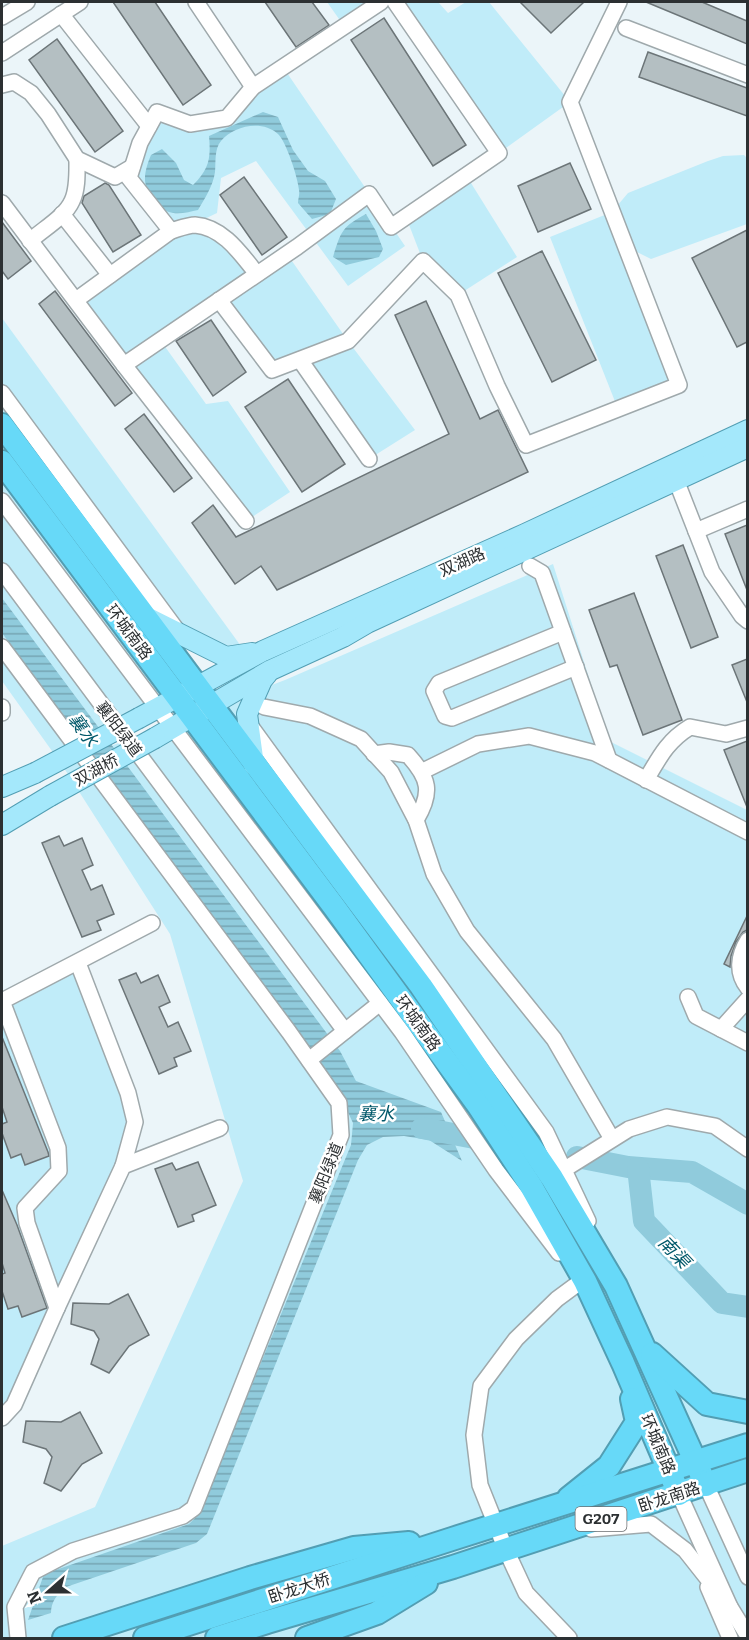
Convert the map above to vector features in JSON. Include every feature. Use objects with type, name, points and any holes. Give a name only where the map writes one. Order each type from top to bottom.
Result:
[{"type":"highway","name":"环城南路","points":[[2,425],[142,615],[187,692]]},
{"type":"highway","name":"环城南路","points":[[2,462],[202,712],[335,908],[478,1106],[531,1186],[623,1363],[679,1494]]},
{"type":"highway","name":"环城南路","points":[[202,712],[254,765],[421,986],[502,1103],[559,1174],[616,1286],[706,1485]]},
{"type":"highway","points":[[645,1348],[707,1404],[747,1412]]},
{"type":"highway","points":[[560,1505],[609,1466],[637,1422],[623,1363]]},
{"type":"highway","name":"卧龙南路","points":[[452,1539],[747,1446]]},
{"type":"highway","name":"卧龙南路","points":[[453,1567],[747,1470]]},
{"type":"highway","points":[[64,1638],[250,1578],[354,1548],[452,1539]]},
{"type":"highway","name":"卧龙大桥","points":[[145,1638],[452,1539]]},
{"type":"highway","points":[[310,1638],[377,1613],[453,1567]]},
{"type":"highway","name":"卧龙大桥","points":[[217,1638],[453,1567]]},
{"type":"main road","name":"双湖路","points":[[187,692],[263,651],[525,534],[747,430]]},
{"type":"main road","name":"双湖路","points":[[202,712],[271,670],[343,637],[367,623],[747,447]]},
{"type":"main road","points":[[142,615],[226,657],[263,651]]},
{"type":"main road","points":[[254,765],[247,714],[262,680],[271,670]]},
{"type":"main road","name":"双湖桥","points":[[2,787],[34,773],[187,692]]},
{"type":"main road","name":"双湖桥","points":[[2,825],[202,712]]},
{"type":"street","points":[[2,17],[27,2]]},
{"type":"street","points":[[2,54],[80,2]]},
{"type":"street","points":[[196,2],[253,87]]},
{"type":"street","points":[[171,231],[129,178],[140,143],[157,112],[190,124],[227,118],[253,87],[381,2]]},
{"type":"street","points":[[124,365],[369,194],[391,227],[499,153],[395,2]]},
{"type":"street","points":[[219,300],[272,370],[348,341],[423,261],[458,295],[497,386],[526,445],[679,385],[570,102],[619,2]]},
{"type":"street","points":[[62,14],[149,126]]},
{"type":"street","points":[[626,28],[747,75]]},
{"type":"street","points":[[2,85],[14,82],[31,93],[77,159],[115,177],[132,167]]},
{"type":"street","points":[[30,241],[62,214],[72,201],[77,159]]},
{"type":"street","points":[[2,202],[124,365],[246,522]]},
{"type":"street","points":[[62,214],[110,275]]},
{"type":"street","points":[[76,300],[171,231],[193,225],[216,231],[239,250],[257,274]]},
{"type":"street","points":[[300,360],[369,459]]},
{"type":"street","points":[[2,393],[179,633]]},
{"type":"street","points":[[676,480],[712,572],[747,621]]},
{"type":"street","points":[[2,501],[148,713],[380,1003],[496,1170],[587,1290],[557,1299],[516,1339],[481,1386],[474,1435],[480,1485],[526,1593],[569,1638]]},
{"type":"street","points":[[696,531],[747,509]]},
{"type":"street","points":[[530,566],[542,573],[609,760]]},
{"type":"street","name":"襄阳绿道","points":[[2,571],[342,1033]]},
{"type":"street","points":[[563,632],[439,683],[435,691],[445,716],[452,718],[576,667]]},
{"type":"street","name":"襄阳绿道","points":[[2,647],[339,1103],[341,1135],[194,1508],[183,1516],[73,1551],[33,1572],[15,1607],[18,1638]]},
{"type":"street","points":[[264,707],[310,716],[361,739],[391,772],[417,820],[434,874],[467,931],[554,1039],[612,1138]]},
{"type":"street","points":[[2,708],[2,713]]},
{"type":"street","points":[[249,724],[546,1132],[559,1174],[628,1129],[667,1117],[715,1126],[747,1149]]},
{"type":"street","points":[[646,780],[675,736],[690,727],[726,734],[747,728]]},
{"type":"street","points":[[423,771],[478,744],[530,736],[595,753],[747,832]]},
{"type":"street","points":[[374,754],[389,752],[408,755],[423,771],[427,787],[425,804],[417,820]]},
{"type":"street","points":[[57,1308],[27,1224],[25,1208],[59,1171],[58,1148],[2,1001],[152,923]]},
{"type":"street","points":[[747,940],[739,961],[740,974],[747,988]]},
{"type":"street","points":[[2,1418],[14,1405],[123,1166],[135,1122],[128,1093],[78,963]]},
{"type":"street","points":[[688,998],[696,1016],[747,1043]]},
{"type":"street","points":[[721,1029],[747,999]]},
{"type":"street","points":[[309,1060],[380,1003]]},
{"type":"street","points":[[123,1166],[220,1128]]},
{"type":"street","name":"环城南路","points":[[706,1485],[747,1577]]},
{"type":"street","name":"环城南路","points":[[679,1494],[730,1607],[747,1636]]},
{"type":"street","points":[[564,1531],[651,1524],[684,1550],[730,1607]]},
{"type":"street","points":[[701,1571],[730,1638]]},
{"type":"shaded area","points":[[327,2],[381,2],[344,26]]},
{"type":"shaded area","points":[[395,2],[438,2],[448,13],[466,2],[489,2],[570,102],[499,153]]},
{"type":"shaded area","points":[[283,67],[405,246],[348,286],[256,161],[221,178],[217,213],[194,224],[216,231],[257,274],[287,254],[348,341],[415,430],[369,459],[300,360],[272,370],[219,301],[161,341],[206,404],[228,401],[290,492],[246,521],[76,300],[171,231],[129,178],[157,112],[190,124],[227,118]]},
{"type":"shaded area","points":[[744,155],[747,158],[747,224],[651,259],[627,247],[679,385],[618,409],[550,237],[612,212],[628,193],[723,156]]},
{"type":"shaded area","points":[[466,175],[517,257],[458,295],[423,261],[406,217]]},
{"type":"shaded area","points":[[2,318],[246,653],[226,657],[142,615],[2,425]]},
{"type":"shaded area","points":[[2,462],[178,697],[66,763],[285,680],[553,564],[609,741],[747,810],[747,1638],[2,1638],[2,1546],[95,1507],[243,1181],[170,934],[62,765],[2,681]]},
{"type":"shaded area","points":[[78,963],[135,1122],[123,1166],[2,1418],[2,1001]]},
{"type":"water","points":[[263,112],[278,117],[293,150],[308,171],[325,181],[336,199],[330,214],[312,219],[298,203],[298,184],[285,144],[271,129],[256,126],[233,131],[221,141],[216,152],[212,182],[198,210],[172,213],[160,207],[152,198],[145,183],[151,155],[162,149],[176,163],[184,180],[193,185],[203,174],[208,163],[209,136]]},
{"type":"water","points":[[366,214],[383,249],[379,257],[346,265],[333,257],[338,241],[347,226]]},
{"type":"water","name":"襄水","points":[[2,598],[340,1051],[356,1081],[441,1112],[462,1161],[429,1140],[404,1136],[383,1137],[367,1145],[358,1160],[207,1534],[196,1543],[66,1587],[55,1598],[51,1613],[28,1620],[44,1574],[189,1524],[198,1515],[351,1145],[353,1123],[338,1091],[317,1064],[302,1036],[2,633]]},
{"type":"building","points":[[113,2],[155,2],[211,85],[183,105]]},
{"type":"building","points":[[265,2],[312,2],[329,25],[296,47]]},
{"type":"building","points":[[520,2],[584,2],[551,33]]},
{"type":"building","points":[[646,2],[702,2],[747,21],[747,44]]},
{"type":"building","points":[[384,18],[466,145],[433,166],[351,40]]},
{"type":"building","points":[[57,39],[123,131],[95,152],[29,60]]},
{"type":"building","points":[[648,52],[747,88],[747,116],[639,77]]},
{"type":"building","points":[[570,163],[591,209],[538,232],[518,186]]},
{"type":"building","points":[[244,177],[287,237],[262,255],[220,195]]},
{"type":"building","points":[[105,183],[109,185],[141,235],[113,252],[82,203],[84,196]]},
{"type":"building","points":[[2,222],[31,261],[8,279],[2,271]]},
{"type":"building","points":[[747,230],[747,342],[737,347],[692,258]]},
{"type":"building","points":[[542,251],[596,360],[552,382],[498,273]]},
{"type":"building","points":[[55,291],[132,393],[115,406],[39,304]]},
{"type":"building","points":[[426,301],[480,419],[498,410],[528,472],[277,590],[261,566],[235,584],[192,523],[213,505],[236,537],[449,434],[395,315]]},
{"type":"building","points":[[211,320],[246,372],[213,396],[176,341]]},
{"type":"building","points":[[288,379],[345,464],[302,492],[245,407]]},
{"type":"building","points":[[144,414],[192,478],[174,492],[125,429]]},
{"type":"building","points":[[747,525],[747,590],[725,534]]},
{"type":"building","points":[[683,545],[718,637],[691,648],[656,556]]},
{"type":"building","points":[[634,593],[682,720],[643,735],[617,665],[610,667],[589,610]]},
{"type":"building","points":[[747,659],[747,702],[732,665]]},
{"type":"building","points":[[747,741],[747,807],[724,750]]},
{"type":"building","points":[[59,836],[64,846],[82,838],[93,865],[82,870],[91,890],[102,885],[114,914],[97,921],[101,930],[82,937],[42,843]]},
{"type":"building","points":[[747,916],[747,930],[736,942],[730,967],[724,964]]},
{"type":"building","points":[[136,973],[141,983],[158,975],[170,1002],[159,1007],[168,1027],[178,1022],[191,1051],[174,1058],[177,1066],[159,1074],[119,980]]},
{"type":"building","points":[[2,1037],[49,1156],[25,1165],[21,1154],[11,1158],[2,1133],[2,1124],[7,1122],[2,1107]]},
{"type":"building","points":[[198,1162],[216,1205],[192,1215],[194,1221],[178,1227],[155,1169],[172,1163],[176,1170]]},
{"type":"building","points":[[2,1190],[47,1308],[22,1317],[18,1306],[8,1309],[2,1291],[2,1274],[5,1273],[2,1263]]},
{"type":"building","points":[[128,1294],[149,1335],[129,1346],[109,1373],[91,1364],[99,1339],[94,1331],[71,1324],[73,1303],[109,1304]]},
{"type":"building","points":[[80,1412],[102,1453],[82,1464],[61,1491],[44,1483],[52,1457],[46,1449],[23,1442],[26,1421],[61,1422]]},
{"type":"waterway","name":"襄水","points":[[422,1128],[516,1146]]},
{"type":"waterway","name":"南渠","points":[[577,1157],[628,1167],[692,1172],[748,1204]]},
{"type":"waterway","name":"南渠","points":[[638,1168],[644,1221],[722,1303],[748,1307]]}]
